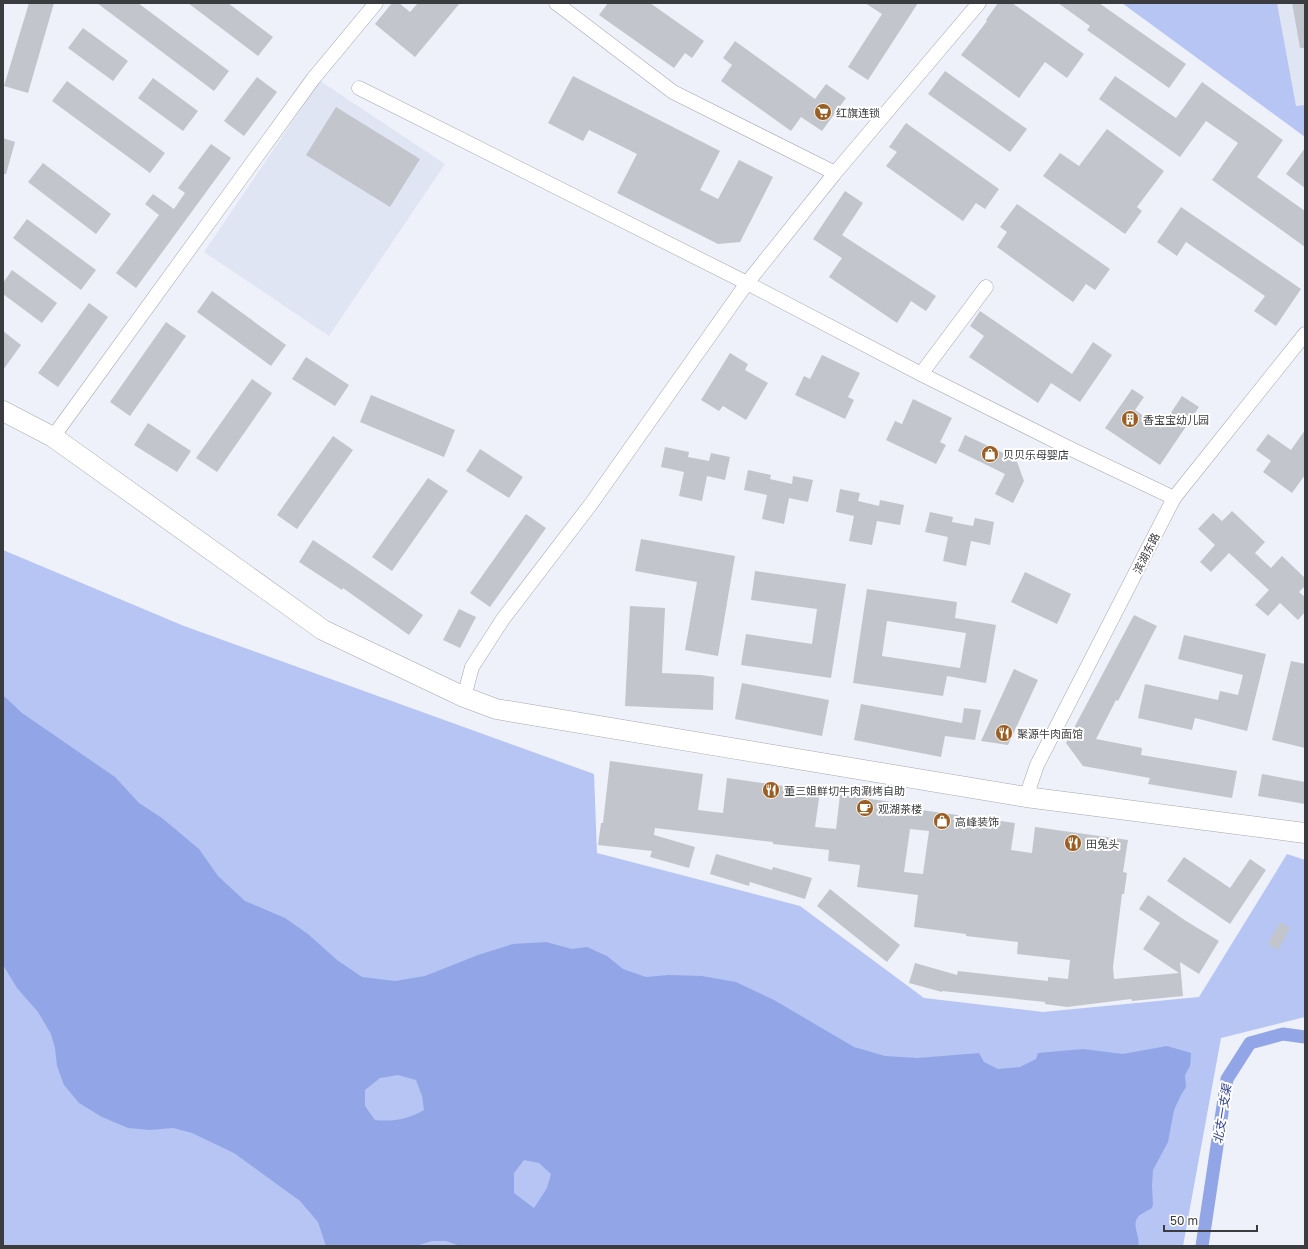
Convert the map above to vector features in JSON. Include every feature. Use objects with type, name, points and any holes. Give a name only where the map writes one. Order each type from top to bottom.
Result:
[{"type":"street","points":[[53,438],[313,79],[376,3]]},
{"type":"street","points":[[556,3],[673,92],[835,173]]},
{"type":"street","points":[[464,697],[472,667],[503,619],[591,504],[747,283],[835,173],[979,3]]},
{"type":"street","points":[[359,88],[747,283],[921,374],[1068,448],[1174,498]]},
{"type":"street","points":[[921,374],[986,287]]},
{"type":"street","name":"滨湖东路","points":[[1026,797],[1037,765],[1174,498],[1305,334]]},
{"type":"street","points":[[3,412],[53,438],[323,630],[464,697],[496,709],[1026,797],[1305,833]]},
{"type":"shaded area","points":[[1122,3],[1277,3],[1296,106],[1305,105],[1305,137]]},
{"type":"shaded area","points":[[1276,3],[1305,3],[1305,105],[1294,107]]},
{"type":"shaded area","points":[[320,81],[445,164],[329,336],[204,252]]},
{"type":"shaded area","points":[[3,550],[184,626],[594,774],[597,853],[800,906],[924,998],[1043,1012],[1199,997],[1287,854],[1305,860],[1305,1017],[1221,1038],[1183,1246],[3,1246]]},
{"type":"shaded area","points":[[3,695],[22,713],[115,777],[139,803],[162,818],[199,849],[218,876],[245,901],[285,918],[308,934],[337,960],[362,977],[395,981],[425,976],[478,955],[513,944],[546,942],[572,949],[587,947],[607,956],[623,969],[646,977],[669,975],[702,976],[736,982],[774,1000],[854,1047],[885,1056],[918,1058],[979,1053],[984,1062],[998,1069],[1020,1067],[1036,1059],[1038,1053],[1083,1049],[1123,1054],[1167,1046],[1191,1053],[1190,1066],[1185,1075],[1186,1087],[1174,1110],[1168,1142],[1153,1170],[1152,1208],[1141,1214],[1136,1220],[1135,1224],[1139,1243],[1138,1246],[460,1246],[446,1241],[432,1241],[416,1246],[326,1246],[318,1222],[300,1201],[234,1153],[192,1133],[173,1128],[150,1130],[128,1128],[102,1117],[79,1103],[64,1085],[57,1066],[55,1048],[51,1034],[38,1012],[17,988],[3,965]],"holes":[[[398,1075],[416,1080],[422,1096],[424,1110],[413,1116],[401,1119],[388,1121],[375,1120],[365,1106],[365,1090],[380,1078]],[[524,1160],[539,1163],[551,1174],[547,1188],[534,1208],[514,1193],[514,1173]]]},
{"type":"building","points":[[29,3],[54,3],[28,93],[4,86]]},
{"type":"building","points":[[97,3],[138,3],[229,71],[214,91]]},
{"type":"building","points":[[188,3],[228,3],[273,37],[258,56]]},
{"type":"building","points":[[392,3],[399,3],[410,12],[418,3],[460,3],[415,57],[375,24]]},
{"type":"building","points":[[608,3],[650,3],[704,41],[692,58],[685,53],[674,68],[599,15]]},
{"type":"building","points":[[865,3],[918,3],[868,80],[848,67],[882,14]]},
{"type":"building","points":[[998,3],[1012,3],[1084,54],[1067,78],[1045,62],[1019,98],[961,55],[987,21],[986,20]]},
{"type":"building","points":[[1058,3],[1099,3],[1186,64],[1169,88],[1087,30],[1090,26]]},
{"type":"building","points":[[1292,3],[1305,3],[1305,48],[1300,48]]},
{"type":"building","points":[[83,28],[128,61],[113,81],[68,48]]},
{"type":"building","points":[[735,41],[815,99],[826,84],[846,98],[822,131],[801,117],[791,131],[721,81],[732,65],[723,58]]},
{"type":"building","points":[[945,71],[1027,129],[1010,152],[928,94]]},
{"type":"building","points":[[573,76],[720,151],[700,190],[718,199],[739,160],[773,177],[740,242],[718,244],[617,193],[637,154],[589,130],[583,141],[548,123]]},
{"type":"building","points":[[1115,76],[1176,118],[1202,82],[1283,140],[1257,177],[1305,211],[1305,247],[1212,180],[1238,143],[1206,121],[1180,157],[1099,99]]},
{"type":"building","points":[[257,77],[277,92],[244,136],[224,121]]},
{"type":"building","points":[[153,78],[198,111],[183,131],[138,98]]},
{"type":"building","points":[[67,81],[165,153],[150,173],[52,101]]},
{"type":"building","points":[[336,107],[420,159],[390,207],[306,155]]},
{"type":"building","points":[[906,123],[999,189],[985,209],[976,203],[963,221],[886,166],[897,152],[889,147]]},
{"type":"building","points":[[1107,129],[1164,171],[1137,207],[1142,211],[1125,234],[1043,176],[1060,153],[1079,166]]},
{"type":"building","points":[[3,138],[15,142],[6,174],[3,174]]},
{"type":"building","points":[[211,144],[231,158],[136,288],[116,273],[159,215],[145,204],[153,194],[174,209],[185,193],[178,188]]},
{"type":"building","points":[[1305,148],[1305,188],[1286,174]]},
{"type":"building","points":[[43,163],[111,214],[96,234],[28,182]]},
{"type":"building","points":[[845,191],[863,203],[842,235],[936,296],[926,311],[911,301],[897,323],[829,277],[842,258],[813,239]]},
{"type":"building","points":[[1017,204],[1110,269],[1095,290],[1086,284],[1073,302],[997,247],[1007,232],[1000,227]]},
{"type":"building","points":[[1181,207],[1301,289],[1276,326],[1254,311],[1265,296],[1186,242],[1177,256],[1157,242]]},
{"type":"building","points":[[27,219],[96,270],[81,290],[13,238]]},
{"type":"building","points":[[12,270],[57,303],[42,323],[3,294],[3,283]]},
{"type":"building","points":[[212,291],[286,345],[271,366],[197,312]]},
{"type":"building","points":[[89,303],[108,317],[58,387],[38,373]]},
{"type":"building","points":[[980,311],[1072,374],[1093,342],[1112,355],[1080,402],[1051,383],[1038,403],[969,357],[984,336],[970,326]]},
{"type":"building","points":[[166,322],[186,336],[130,416],[110,402]]},
{"type":"building","points":[[3,331],[21,345],[3,370]]},
{"type":"building","points":[[730,353],[748,364],[745,370],[768,383],[746,420],[723,406],[719,411],[701,400]]},
{"type":"building","points":[[822,355],[860,373],[848,397],[854,400],[845,419],[795,395],[804,376],[810,379]]},
{"type":"building","points":[[306,357],[349,385],[335,406],[292,379]]},
{"type":"building","points":[[252,379],[272,393],[217,472],[196,458]]},
{"type":"building","name":"香宝宝幼儿园","points":[[1132,389],[1144,397],[1135,410],[1161,428],[1182,396],[1199,407],[1160,465],[1105,428]]},
{"type":"building","points":[[371,395],[455,430],[444,457],[360,422]]},
{"type":"building","points":[[913,399],[952,418],[940,442],[946,445],[936,464],[886,440],[895,421],[902,424]]},
{"type":"building","points":[[148,423],[191,451],[177,472],[134,445]]},
{"type":"building","points":[[1305,430],[1305,475],[1292,493],[1263,472],[1271,461],[1256,450],[1268,434],[1291,450]]},
{"type":"building","points":[[965,435],[1016,459],[1024,481],[1013,503],[995,494],[1005,474],[958,451]]},
{"type":"building","points":[[333,436],[353,450],[297,529],[277,515]]},
{"type":"building","points":[[665,447],[689,452],[688,457],[709,461],[711,453],[730,457],[725,480],[707,476],[702,501],[679,496],[684,472],[661,467]]},
{"type":"building","points":[[480,449],[523,477],[509,498],[466,471]]},
{"type":"building","points":[[748,470],[771,475],[770,479],[792,484],[793,476],[813,480],[808,502],[789,498],[784,524],[762,519],[767,495],[744,490]]},
{"type":"building","points":[[428,478],[448,491],[392,571],[372,557]]},
{"type":"building","points":[[840,489],[860,493],[858,501],[879,506],[880,500],[904,505],[900,525],[877,521],[872,545],[849,541],[854,516],[836,512]]},
{"type":"building","points":[[1232,511],[1265,542],[1255,553],[1271,568],[1282,556],[1305,578],[1305,586],[1299,592],[1305,597],[1305,612],[1298,620],[1280,603],[1268,616],[1255,605],[1269,590],[1229,553],[1211,572],[1200,562],[1215,545],[1198,529],[1213,513],[1222,521]]},
{"type":"building","points":[[930,512],[953,517],[952,522],[973,526],[975,518],[994,522],[990,545],[971,541],[966,566],[943,561],[948,537],[925,532]]},
{"type":"building","points":[[526,514],[546,528],[490,607],[470,593]]},
{"type":"building","points":[[641,539],[735,556],[718,656],[685,650],[697,582],[635,571]]},
{"type":"building","points":[[313,540],[423,615],[409,635],[343,588],[342,590],[299,562]]},
{"type":"building","points":[[755,571],[846,584],[831,678],[741,665],[746,634],[812,644],[817,609],[751,600]]},
{"type":"building","points":[[1025,572],[1071,594],[1057,624],[1011,602]]},
{"type":"building","points":[[867,589],[957,602],[955,618],[996,625],[986,683],[947,676],[943,696],[853,683]],"holes":[[[887,621],[966,633],[960,668],[882,656]]]},
{"type":"building","points":[[630,606],[665,608],[662,673],[714,677],[713,710],[625,706]]},
{"type":"building","points":[[459,609],[476,617],[460,648],[443,640]]},
{"type":"building","points":[[1134,615],[1157,626],[1118,701],[1116,700],[1096,739],[1142,748],[1141,755],[1237,771],[1232,798],[1148,784],[1150,778],[1083,766],[1066,743]]},
{"type":"building","points":[[1184,635],[1266,654],[1247,731],[1195,718],[1192,730],[1138,718],[1145,684],[1218,700],[1220,691],[1238,695],[1243,675],[1178,659]]},
{"type":"building","points":[[1291,661],[1305,664],[1305,748],[1272,740]]},
{"type":"building","points":[[1014,669],[1038,680],[1008,745],[981,741]]},
{"type":"building","points":[[742,683],[829,700],[822,736],[735,719]]},
{"type":"building","points":[[861,704],[962,723],[964,708],[981,710],[975,740],[945,736],[941,757],[854,740]]},
{"type":"building","points":[[610,761],[703,774],[698,810],[723,813],[727,778],[820,791],[815,827],[836,829],[840,795],[915,805],[914,809],[1015,823],[1011,850],[1032,853],[1035,827],[1128,840],[1123,872],[1127,873],[1124,894],[1122,894],[1113,967],[1114,979],[1179,973],[1143,949],[1160,923],[1139,909],[1148,895],[1219,941],[1199,974],[1180,962],[1183,996],[1132,1001],[1131,999],[1067,1007],[1045,1004],[1045,1002],[942,992],[909,983],[915,963],[957,975],[958,971],[1048,981],[1048,977],[1068,979],[1070,960],[1017,954],[1018,942],[966,936],[966,934],[914,927],[918,895],[857,887],[860,865],[828,861],[829,850],[655,828],[654,835],[695,847],[689,868],[650,857],[652,851],[598,845],[601,823],[603,823]],"holes":[[[910,829],[929,831],[923,874],[904,872]]]},
{"type":"building","points":[[1262,774],[1305,782],[1305,804],[1258,796]]},
{"type":"building","points":[[716,854],[772,870],[773,867],[812,878],[805,899],[750,882],[749,886],[710,874]]},
{"type":"building","points":[[1184,857],[1230,888],[1250,859],[1266,870],[1230,924],[1167,881]]},
{"type":"building","points":[[830,889],[900,945],[887,962],[817,906]]},
{"type":"building","points":[[1280,922],[1290,928],[1278,950],[1268,944]]},
{"type":"waterway","name":"北支一支渠","points":[[1202,1246],[1227,1079],[1250,1043],[1283,1034],[1305,1037]]},
{"type":"place","name":"红旗连锁","points":[[823,112]]},
{"type":"place","name":"香宝宝幼儿园","points":[[1130,419]]},
{"type":"place","name":"贝贝乐母婴店","points":[[990,454]]},
{"type":"place","name":"聚源牛肉面馆","points":[[1004,733]]},
{"type":"place","name":"董三姐鲜切牛肉涮烤自助","points":[[771,790]]},
{"type":"place","name":"观湖茶楼","points":[[865,808]]},
{"type":"place","name":"高峰装饰","points":[[942,821]]},
{"type":"place","name":"田兔头","points":[[1073,843]]}]
